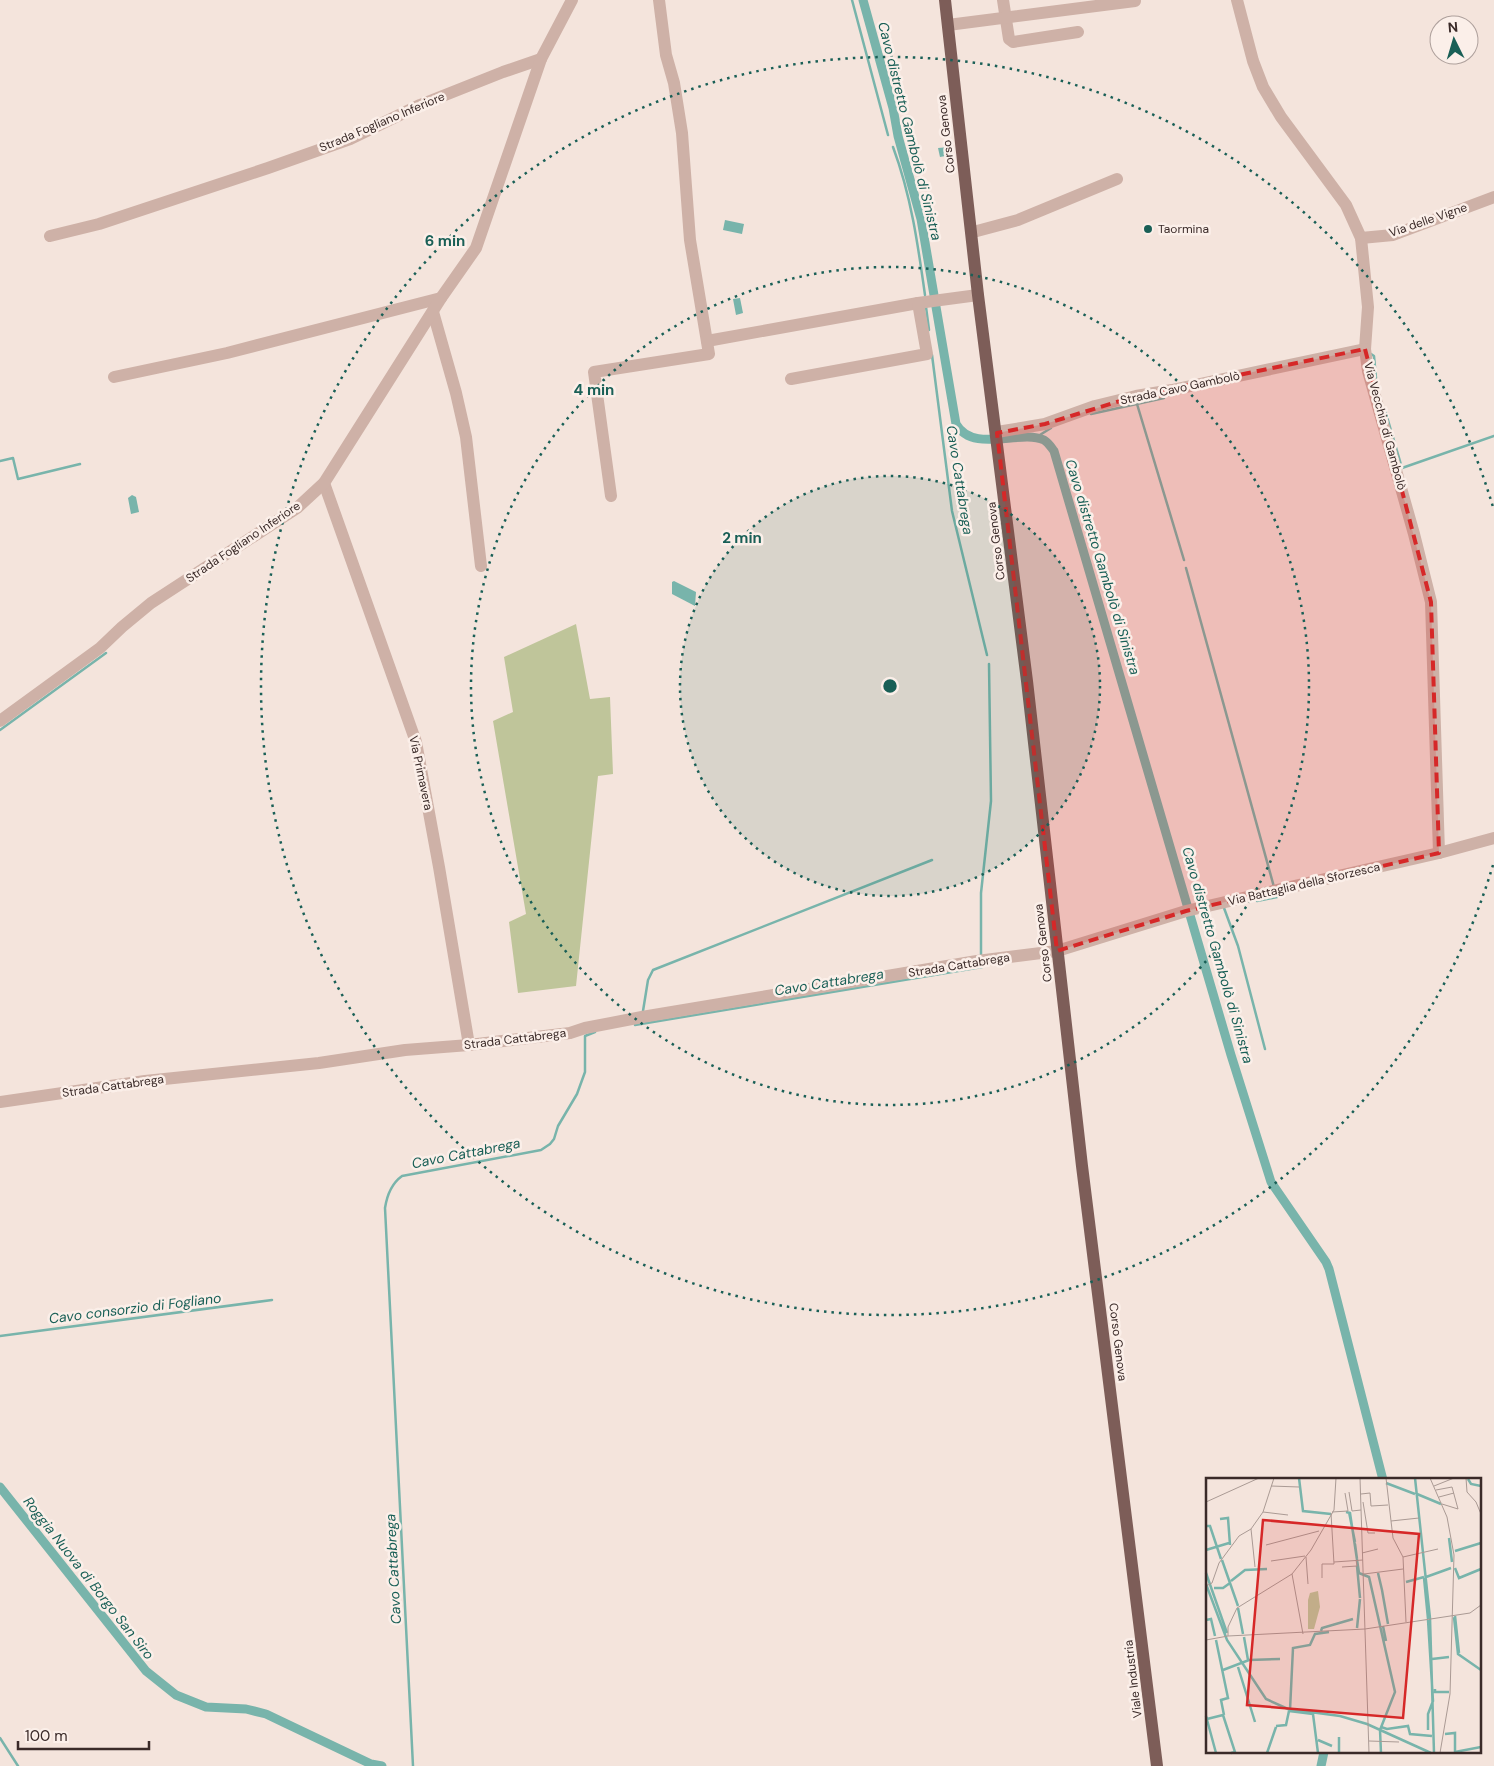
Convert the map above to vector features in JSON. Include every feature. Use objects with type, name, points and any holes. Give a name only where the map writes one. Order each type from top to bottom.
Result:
[{"type":"main road","name":"Corso Genova","points":[[945,0],[978,295],[997,437],[1087,1205],[1136,1589]]},
{"type":"main road","name":"Viale Industria","points":[[1136,1589],[1157,1766]]},
{"type":"street","name":"Strada Fogliano Inferiore","points":[[0,721],[100,648],[151,603],[297,508],[324,483],[476,248],[541,59],[572,0]]},
{"type":"street","points":[[659,0],[666,55],[674,83],[682,133],[690,240],[708,347]]},
{"type":"street","points":[[1003,0],[1010,39],[1013,42],[1078,32]]},
{"type":"street","name":"Via Vecchia di Gambolò","points":[[1237,0],[1253,61],[1263,87],[1286,124],[1346,205],[1361,238],[1368,307],[1365,349],[1372,386],[1414,534],[1430,602],[1439,853]]},
{"type":"street","points":[[948,25],[1135,1]]},
{"type":"street","name":"Strada Fogliano Inferiore","points":[[50,236],[99,224],[268,168],[350,138],[420,105],[541,59]]},
{"type":"street","points":[[971,231],[1018,220],[1117,179]]},
{"type":"street","name":"Via delle Vigne","points":[[1361,238],[1393,235],[1494,197]]},
{"type":"street","points":[[611,496],[594,372],[929,301],[978,295]]},
{"type":"street","points":[[114,377],[227,353],[442,298]]},
{"type":"street","points":[[791,379],[927,354],[929,301]]},
{"type":"street","points":[[433,312],[456,392],[466,438],[481,566]]},
{"type":"street","name":"Strada Cavo Gambolò","points":[[997,437],[1046,424],[1095,406],[1136,396],[1365,349]]},
{"type":"street","name":"Via Primavera","points":[[324,483],[416,742],[440,867],[470,1045]]},
{"type":"street","name":"Via Battaglia della Sforzesca","points":[[1057,951],[1191,910],[1439,853],[1494,838]]},
{"type":"street","name":"Strada Cattabrega","points":[[0,1102],[145,1081],[319,1064],[405,1050],[470,1045],[570,1033],[585,1028],[642,1017],[977,962],[1057,951]]},
{"type":"highlighted area","points":[[1365,349],[1431,602],[1439,853],[1186,911],[1057,951],[997,433],[1045,424],[1136,396]]},
{"type":"green space","points":[[576,624],[590,699],[610,697],[613,774],[598,776],[576,986],[518,993],[509,922],[526,914],[493,721],[513,712],[504,657]]},
{"type":"water","points":[[949,147],[951,155],[940,157],[938,148]]},
{"type":"water","points":[[725,220],[744,224],[742,234],[723,230]]},
{"type":"water","points":[[740,298],[743,313],[736,315],[733,299]]},
{"type":"water","points":[[132,495],[136,497],[139,512],[131,514],[128,498]]},
{"type":"water","points":[[674,581],[696,592],[695,606],[672,594],[672,582]]},
{"type":"waterway","name":"Cavo Cattabrega","points":[[852,0],[888,135]]},
{"type":"waterway","name":"Cavo distretto Gambolò di Sinistra","points":[[863,0],[921,219],[956,424],[964,433],[974,438],[1034,437],[1046,441],[1054,451],[1231,1055],[1271,1182],[1329,1269],[1382,1478]]},
{"type":"waterway","name":"Cavo Cattabrega","points":[[893,147],[905,183],[917,239],[925,295]]},
{"type":"waterway","name":"Cavo Cattabrega","points":[[926,307],[929,330]]},
{"type":"waterway","name":"Cavo distretto Gambolò di Sinistra","points":[[1371,354],[1374,356],[1376,378]]},
{"type":"waterway","name":"Cavo Cattabrega","points":[[932,355],[952,511],[987,655]]},
{"type":"waterway","name":"Cavo distretto Gambolò di Sinistra","points":[[1091,414],[1164,398]]},
{"type":"waterway","name":"Cavo distretto Gambolò di Sinistra","points":[[1137,404],[1184,560]]},
{"type":"waterway","name":"Cavo distretto Gambolò di Sinistra","points":[[1385,410],[1402,468],[1494,436]]},
{"type":"waterway","name":"Cavo distretto Gambolò di Sinistra","points":[[1035,438],[1051,428]]},
{"type":"waterway","points":[[0,461],[13,458],[18,479],[80,464]]},
{"type":"waterway","points":[[1186,568],[1274,887]]},
{"type":"waterway","points":[[0,730],[106,653]]},
{"type":"waterway","name":"Cavo Cattabrega","points":[[981,955],[981,893],[991,801],[989,664]]},
{"type":"waterway","points":[[643,1011],[648,980],[653,970],[932,860]]},
{"type":"waterway","points":[[1257,901],[1277,897]]},
{"type":"waterway","points":[[1224,908],[1238,946],[1265,1049]]},
{"type":"waterway","name":"Cavo Cattabrega","points":[[635,1025],[982,967]]},
{"type":"waterway","name":"Cavo Cattabrega","points":[[413,1766],[385,1208],[387,1199],[392,1186],[402,1176],[541,1150],[550,1144],[554,1139],[558,1126],[577,1094],[585,1072],[585,1036],[595,1032]]},
{"type":"waterway","name":"Cavo consorzio di Fogliano","points":[[0,1336],[272,1300]]},
{"type":"waterway","name":"Roggia Nuova di Borgo San Siro","points":[[0,1487],[146,1671],[176,1695],[206,1707],[246,1709],[266,1714],[371,1764],[382,1766]]},
{"type":"waterway","points":[[0,1738],[18,1766]]},
{"type":"waterway","name":"Cavo distretto Gambolò di Sinistra","points":[[1321,1766],[1324,1754]]},
{"type":"place","name":"Taormina","points":[[1148,229]]}]
